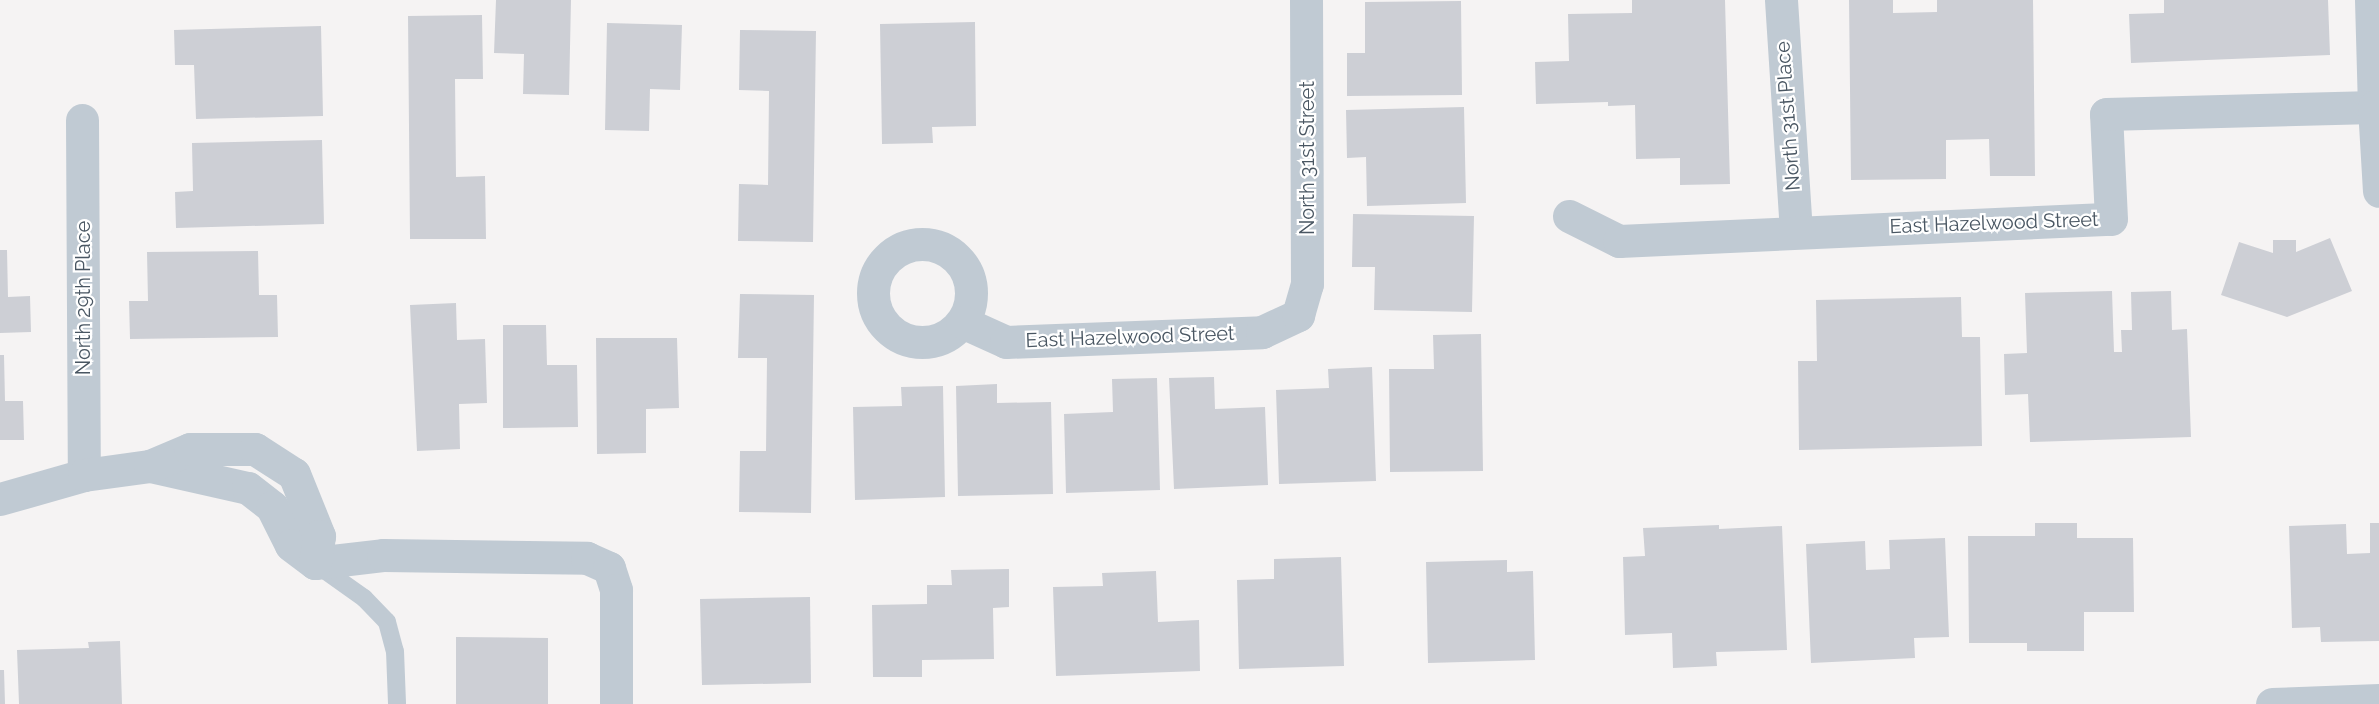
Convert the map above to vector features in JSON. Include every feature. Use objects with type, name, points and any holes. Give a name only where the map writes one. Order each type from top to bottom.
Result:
[{"type":"street","name":"North 31st Street","points":[[1298,315],[1308,284],[1306,0]]},
{"type":"street","name":"North 31st Place","points":[[1780,0],[1796,232]]},
{"type":"street","points":[[2371,0],[2379,191]]},
{"type":"street","name":"East Hazelwood Street","points":[[1569,216],[1619,241],[2111,219],[2106,114],[2374,107]]},
{"type":"street","name":"North 29th Place","points":[[82,120],[84,475]]},
{"type":"street","name":"East Hazelwood Street","points":[[962,322],[1006,342],[1262,332],[1298,315]]},
{"type":"street","points":[[0,499],[84,475],[150,466],[248,488],[272,507],[291,545],[315,563],[383,555],[587,558],[609,568],[616,590],[616,704]]},
{"type":"street","points":[[2272,704],[2379,700]]},
{"type":"lane","points":[[315,563],[364,597],[387,622],[395,651],[397,704]]},
{"type":"building","points":[[496,0],[571,0],[569,95],[523,94],[524,54],[494,53]]},
{"type":"building","points":[[1632,0],[1725,0],[1730,184],[1680,185],[1680,158],[1636,159],[1635,105],[1608,106],[1608,102],[1536,104],[1535,62],[1569,61],[1568,14],[1632,13]]},
{"type":"building","points":[[1849,0],[1893,0],[1893,13],[1937,12],[1937,0],[2033,0],[2035,176],[1990,176],[1989,139],[1946,140],[1946,179],[1851,180]]},
{"type":"building","points":[[2164,0],[2328,0],[2330,55],[2131,63],[2129,14],[2164,13]]},
{"type":"building","points":[[1461,1],[1462,95],[1347,96],[1347,53],[1365,53],[1365,2]]},
{"type":"building","points":[[482,15],[483,79],[455,79],[456,177],[485,176],[486,239],[410,239],[408,16]]},
{"type":"building","points":[[975,22],[976,126],[932,127],[933,143],[882,144],[880,24]]},
{"type":"building","points":[[607,23],[682,25],[680,90],[650,89],[649,131],[605,130]]},
{"type":"building","points":[[321,26],[323,116],[196,119],[194,65],[175,65],[174,30]]},
{"type":"building","points":[[740,30],[816,31],[813,242],[738,241],[739,184],[768,185],[769,91],[739,90]]},
{"type":"building","points":[[1464,107],[1466,203],[1367,206],[1366,157],[1347,158],[1346,110]]},
{"type":"building","points":[[322,140],[324,224],[176,228],[175,192],[193,191],[192,143]]},
{"type":"building","points":[[1353,214],[1474,216],[1472,312],[1374,310],[1375,267],[1352,267]]},
{"type":"building","points":[[2330,238],[2352,291],[2287,317],[2221,295],[2239,242],[2273,253],[2273,240],[2296,240],[2296,252]]},
{"type":"building","points":[[0,250],[7,250],[8,297],[30,296],[31,332],[0,333]]},
{"type":"building","points":[[258,251],[259,295],[277,295],[278,337],[130,339],[129,301],[148,301],[147,252]]},
{"type":"building","points":[[2112,291],[2114,352],[2122,352],[2121,330],[2132,330],[2131,292],[2171,291],[2172,330],[2187,329],[2191,437],[2030,442],[2028,394],[2005,395],[2004,354],[2027,353],[2025,293]]},
{"type":"building","points":[[740,294],[814,295],[811,513],[739,512],[740,451],[766,451],[767,358],[738,358]]},
{"type":"building","points":[[1961,297],[1962,337],[1980,337],[1982,446],[1799,450],[1798,361],[1817,361],[1816,300]]},
{"type":"building","points":[[456,303],[457,340],[485,339],[487,403],[459,404],[460,449],[417,451],[410,305]]},
{"type":"building","points":[[503,325],[546,325],[547,365],[577,365],[578,427],[503,428]]},
{"type":"building","points":[[1481,334],[1483,471],[1390,472],[1389,369],[1434,369],[1433,335]]},
{"type":"building","points":[[596,338],[677,338],[679,408],[646,409],[646,453],[597,454]]},
{"type":"building","points":[[0,355],[4,355],[5,401],[23,401],[24,440],[0,440]]},
{"type":"building","points":[[1372,367],[1376,481],[1279,484],[1276,390],[1329,388],[1328,369]]},
{"type":"building","points":[[1214,377],[1215,409],[1265,407],[1268,485],[1174,489],[1169,378]]},
{"type":"building","points":[[1157,378],[1160,490],[1066,493],[1064,414],[1113,412],[1112,379]]},
{"type":"building","points":[[997,384],[997,403],[1051,402],[1053,494],[958,496],[956,386]]},
{"type":"building","points":[[943,386],[945,497],[855,500],[853,407],[902,406],[901,387]]},
{"type":"building","points":[[2035,523],[2077,523],[2077,538],[2133,538],[2134,612],[2084,612],[2084,651],[2027,651],[2027,643],[1969,643],[1968,536],[2035,536]]},
{"type":"building","points":[[2370,523],[2379,523],[2379,641],[2321,642],[2320,627],[2292,628],[2289,526],[2346,524],[2347,554],[2370,553]]},
{"type":"building","points":[[1719,525],[1719,529],[1782,526],[1787,650],[1716,652],[1717,666],[1673,668],[1672,633],[1625,635],[1623,557],[1645,556],[1643,528]]},
{"type":"building","points":[[1945,538],[1949,637],[1914,638],[1915,658],[1811,663],[1806,544],[1865,541],[1866,570],[1890,569],[1889,540]]},
{"type":"building","points":[[1341,557],[1344,666],[1239,669],[1237,580],[1274,579],[1274,559]]},
{"type":"building","points":[[1507,560],[1507,572],[1533,571],[1535,660],[1428,663],[1426,562]]},
{"type":"building","points":[[1009,569],[1009,607],[993,608],[994,659],[922,660],[922,677],[873,677],[872,605],[927,604],[927,585],[952,585],[951,570]]},
{"type":"building","points":[[1156,571],[1158,622],[1199,620],[1200,671],[1056,676],[1053,587],[1103,586],[1102,573]]},
{"type":"building","points":[[810,597],[811,683],[702,685],[700,599]]},
{"type":"building","points":[[456,637],[548,638],[548,704],[456,704]]},
{"type":"building","points":[[120,641],[122,704],[19,704],[17,650],[89,648],[88,642]]},
{"type":"building","points":[[0,670],[4,670],[5,704],[0,704]]}]
